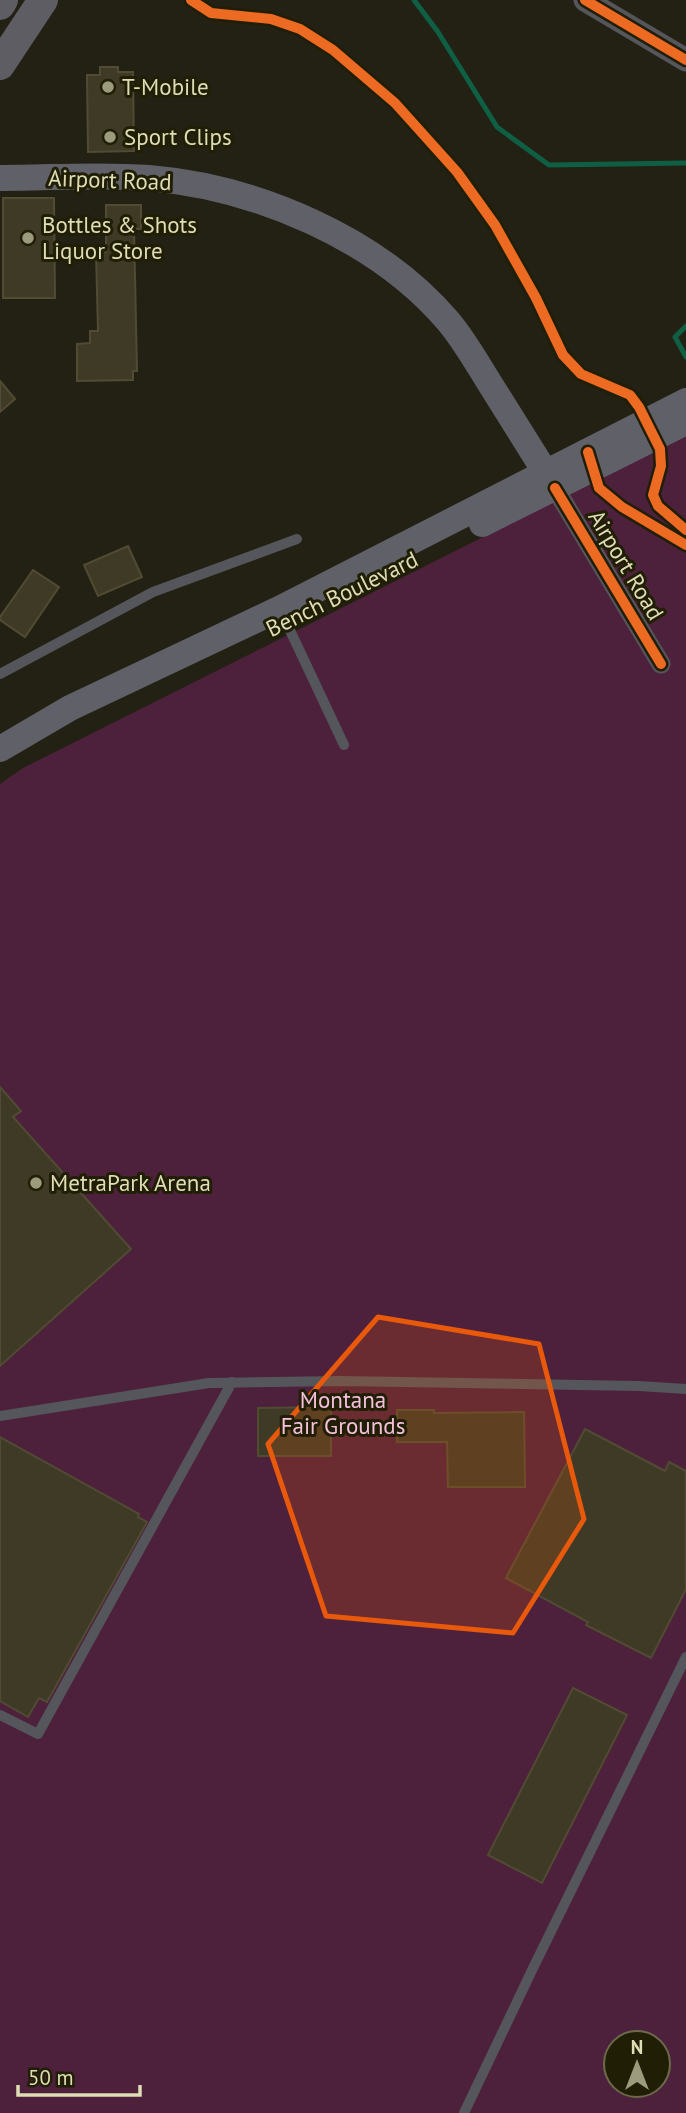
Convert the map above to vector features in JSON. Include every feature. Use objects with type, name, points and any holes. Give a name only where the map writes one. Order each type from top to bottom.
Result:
[{"type":"main road","points":[[0,5],[3,0]]},
{"type":"main road","points":[[0,65],[43,0]]},
{"type":"main road","name":"Airport Road","points":[[0,178],[148,178],[209,187],[291,213],[370,253],[403,276],[448,322],[550,480]]},
{"type":"main road","points":[[621,444],[686,401]]},
{"type":"main road","points":[[0,749],[70,708],[283,615],[550,480],[595,449],[621,444],[686,422]]},
{"type":"main road","name":"Bench Boulevard","points":[[0,768],[67,728],[283,615]]},
{"type":"street","points":[[585,0],[686,60]]},
{"type":"street","name":"Airport Road","points":[[550,480],[661,664]]},
{"type":"lane","points":[[0,674],[153,592],[297,539]]},
{"type":"lane","points":[[283,615],[344,745]]},
{"type":"lane","points":[[0,1416],[209,1383],[232,1382],[341,1381],[686,1389]]},
{"type":"lane","points":[[0,1715],[38,1734],[232,1382]]},
{"type":"lane","points":[[464,2113],[686,1657]]},
{"type":"highlighted area","points":[[378,1317],[539,1344],[584,1519],[513,1633],[326,1616],[268,1444]]},
{"type":"green space","name":"Montana Fair Grounds","points":[[686,435],[686,2113],[0,2113],[0,784],[23,768]]},
{"type":"building","points":[[100,67],[118,67],[118,72],[133,72],[134,151],[88,152],[87,75],[100,75]]},
{"type":"building","points":[[3,198],[54,198],[55,298],[3,298]]},
{"type":"building","points":[[106,205],[141,205],[141,229],[134,229],[137,371],[133,371],[133,380],[77,381],[77,344],[90,343],[90,331],[98,331],[96,252],[106,252]]},
{"type":"building","points":[[0,381],[15,399],[0,412]]},
{"type":"building","points":[[128,546],[142,577],[98,596],[84,565]]},
{"type":"building","points":[[33,570],[59,587],[25,637],[0,620],[0,617]]},
{"type":"building","name":"MetraPark Arena","points":[[0,1087],[21,1111],[13,1117],[131,1249],[0,1366]]},
{"type":"building","points":[[331,1407],[331,1456],[258,1456],[258,1408]]},
{"type":"building","points":[[397,1410],[434,1410],[434,1413],[524,1412],[525,1487],[448,1487],[447,1442],[397,1442]]},
{"type":"building","points":[[585,1429],[665,1471],[669,1462],[686,1471],[686,1589],[651,1658],[586,1625],[588,1622],[506,1578]]},
{"type":"building","points":[[0,1437],[139,1514],[138,1517],[147,1522],[47,1702],[39,1698],[28,1717],[0,1701]]},
{"type":"building","points":[[573,1688],[627,1715],[542,1883],[488,1855]]},
{"type":"waterway","points":[[414,0],[438,32],[497,127],[549,165],[686,163]]},
{"type":"waterway","points":[[686,326],[675,337],[686,357]]},
{"type":"cycle path","points":[[191,0],[211,13],[271,19],[300,29],[333,50],[395,103],[457,172],[495,225],[536,298],[563,355],[581,374],[630,395],[639,407],[660,449],[661,466],[653,495],[658,506],[686,530]]},
{"type":"cycle path","points":[[585,0],[686,60]]},
{"type":"cycle path","points":[[588,452],[599,488],[622,507],[686,545]]},
{"type":"cycle path","points":[[555,488],[661,664]]},
{"type":"place","name":"T-Mobile","points":[[108,87]]},
{"type":"place","name":"Sport Clips","points":[[110,137]]},
{"type":"place","name":"Bottles & Shots Liquor Store","points":[[28,238]]},
{"type":"place","name":"MetraPark Arena","points":[[36,1183]]}]
